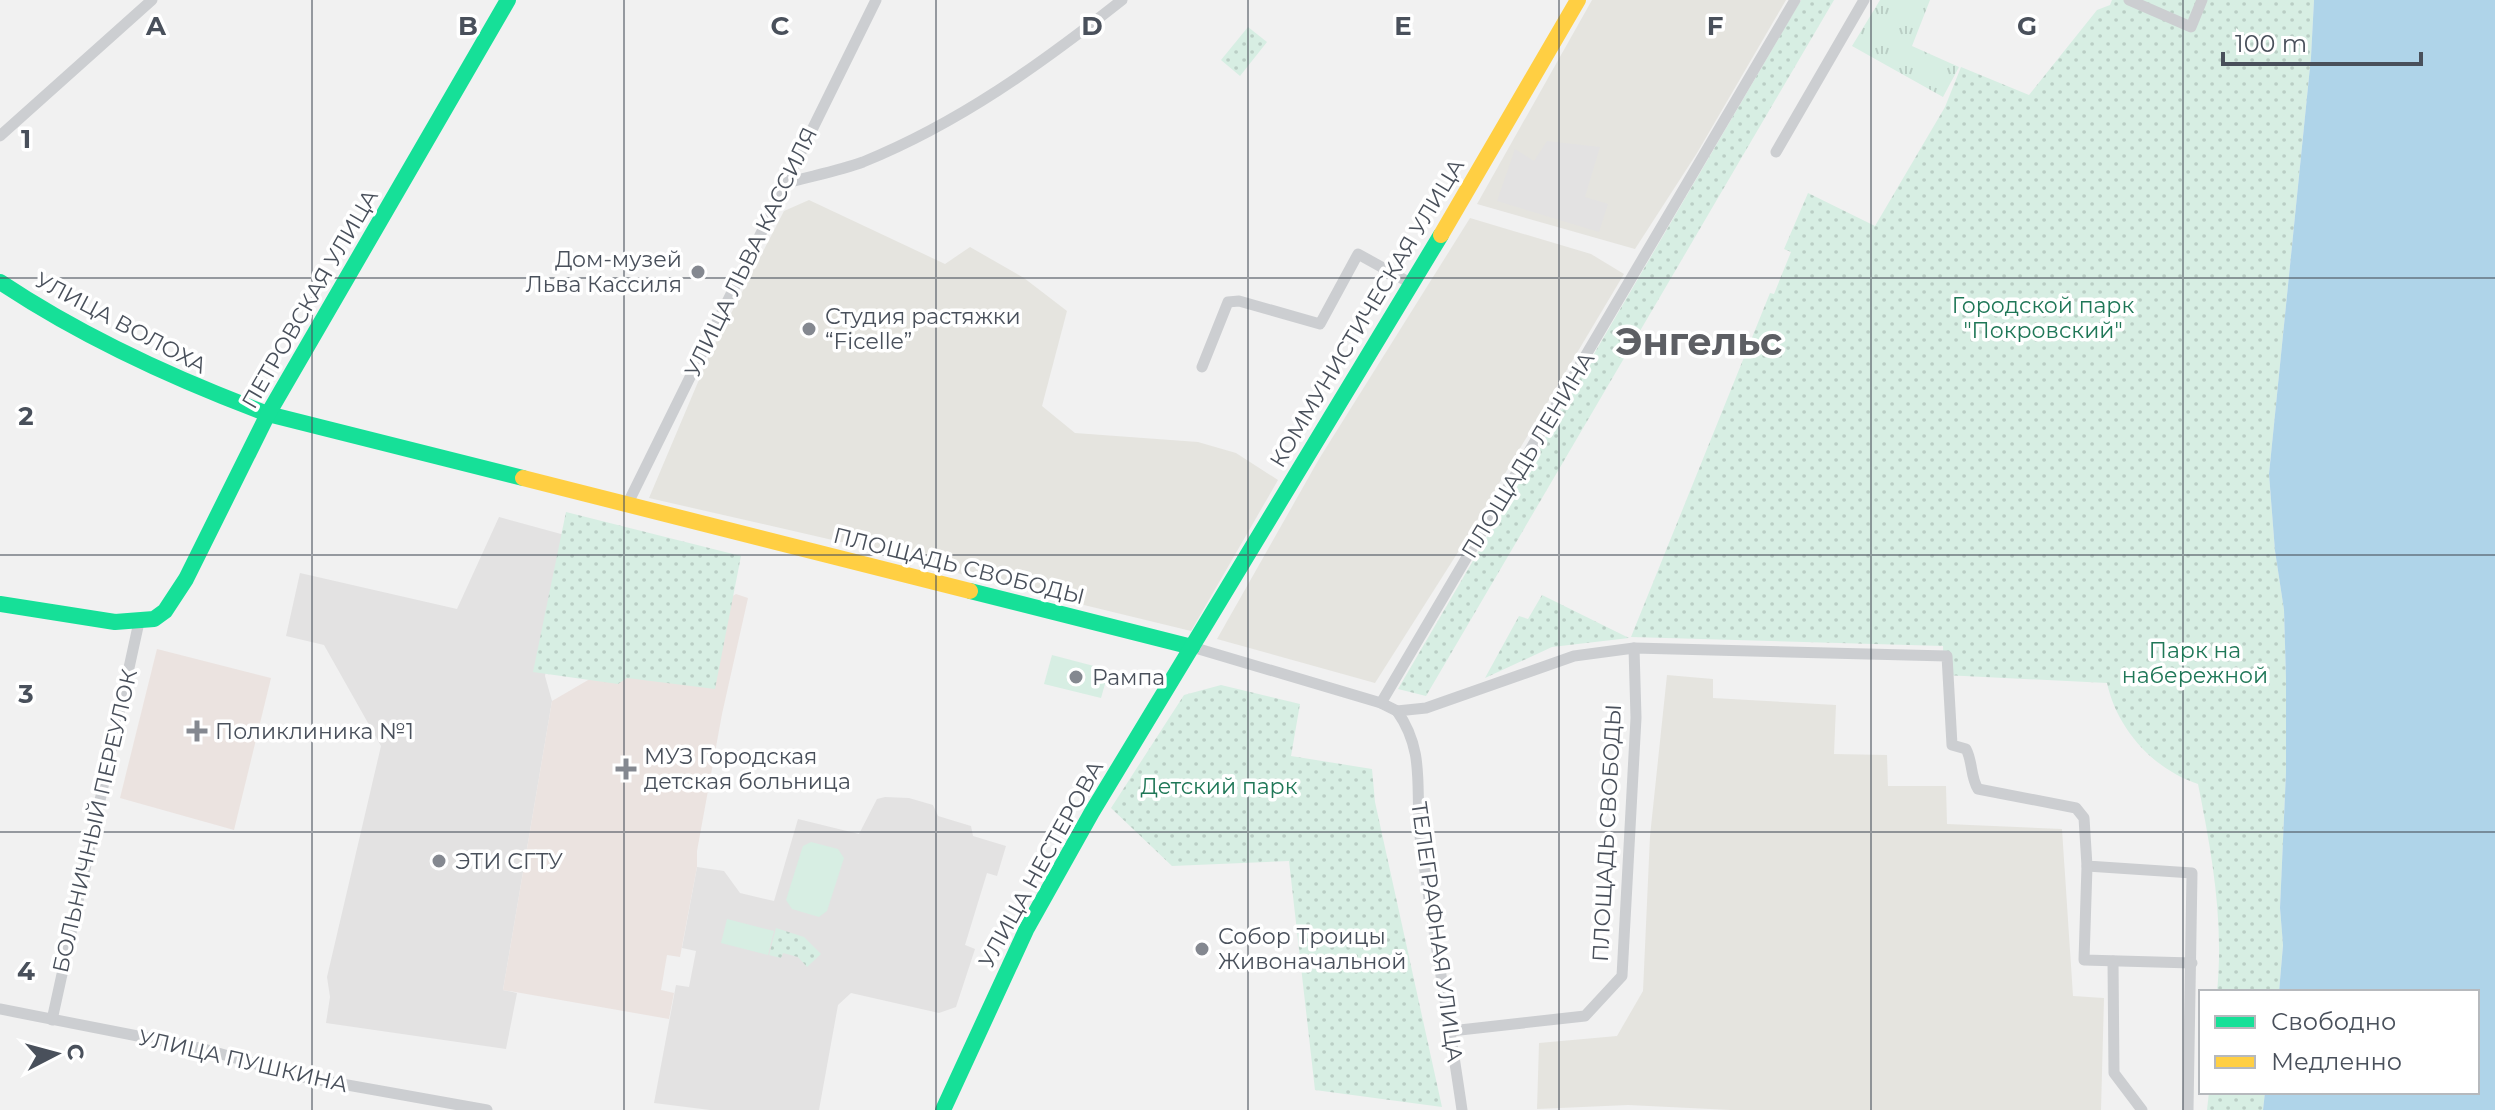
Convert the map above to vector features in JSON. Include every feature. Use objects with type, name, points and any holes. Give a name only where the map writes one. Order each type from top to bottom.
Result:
[{"type":"main road","name":"ПЕТРОВСКАЯ УЛИЦА","points":[[146,621],[165,611],[186,579],[268,414],[508,0]]},
{"type":"main road","name":"КОММУНИСТИЧЕСКАЯ УЛИЦА","points":[[1192,647],[1412,284],[1578,0]]},
{"type":"main road","name":"УЛИЦА ВОЛОХА","points":[[0,282],[39,309],[140,362],[204,391],[268,414]]},
{"type":"main road","name":"ПЛОЩАДЬ СВОБОДЫ","points":[[268,414],[1192,647]]},
{"type":"main road","points":[[0,604],[115,622],[146,621]]},
{"type":"main road","name":"УЛИЦА НЕСТЕРОВА","points":[[943,1110],[1027,928],[1092,812],[1192,647]]},
{"type":"street","points":[[0,136],[152,0]]},
{"type":"street","name":"УЛИЦА ЛЬВА КАССИЛЯ","points":[[627,505],[876,0]]},
{"type":"street","points":[[786,183],[860,163],[948,123],[1050,57],[1122,0]]},
{"type":"street","name":"ПЛОЩАДЬ ЛЕНИНА","points":[[1381,703],[1795,0]]},
{"type":"street","points":[[1776,152],[1864,0]]},
{"type":"street","points":[[2129,0],[2191,27],[2202,0]]},
{"type":"street","points":[[1202,367],[1228,302],[1239,301],[1320,324],[1358,254],[1412,284]]},
{"type":"street","name":"БОЛЬНИЧНЫЙ ПЕРЕУЛОК","points":[[52,1020],[146,621]]},
{"type":"street","name":"ПЛОЩАДЬ СВОБОДЫ","points":[[1192,647],[1381,703],[1397,711]]},
{"type":"street","points":[[1397,711],[1426,708],[1574,656],[1634,648],[1947,656],[1952,745],[1966,749],[1970,756],[1972,780],[1978,789],[2076,808],[2084,818],[2087,866],[2084,960],[2192,963]]},
{"type":"street","name":"ПЛОЩАДЬ СВОБОДЫ","points":[[1451,1031],[1585,1016],[1622,976],[1636,718],[1634,648]]},
{"type":"street","name":"ТЕЛЕГРАФНАЯ УЛИЦА","points":[[1397,711],[1416,747],[1420,833],[1462,1110]]},
{"type":"street","points":[[2087,866],[2192,873],[2188,1110]]},
{"type":"street","points":[[2113,961],[2114,1073],[2142,1110]]},
{"type":"street","name":"УЛИЦА ПУШКИНА","points":[[0,1009],[204,1049],[297,1076],[482,1110]]},
{"type":"shaded area","points":[[1592,0],[1786,0],[1697,153],[1635,249],[1477,204]]},
{"type":"shaded area","points":[[1547,141],[1600,147],[1585,197],[1608,204],[1599,232],[1497,201],[1515,149],[1534,161]]},
{"type":"shaded area","points":[[809,200],[945,264],[970,247],[1024,278],[1067,311],[1042,406],[1075,433],[1198,442],[1236,453],[1278,480],[1191,631],[997,584],[863,547],[649,498],[709,356],[784,211]]},
{"type":"shaded area","points":[[1470,218],[1591,254],[1624,274],[1460,549],[1375,683],[1217,639],[1319,459]]},
{"type":"shaded area","name":"ЭТИ СГТУ","points":[[499,517],[572,537],[545,676],[552,701],[503,990],[517,993],[506,1049],[326,1023],[330,997],[327,977],[381,746],[324,645],[286,636],[300,573],[457,609]]},
{"type":"shaded area","name":"МУЗ Городская детская больница","points":[[736,594],[748,598],[722,714],[680,957],[667,955],[661,990],[674,993],[669,1019],[503,990],[552,701]]},
{"type":"shaded area","name":"Поликлиника №1","points":[[157,649],[271,678],[234,830],[120,798]]},
{"type":"shaded area","points":[[1667,675],[1713,679],[1713,698],[1836,705],[1834,754],[1887,755],[1888,786],[1946,786],[1947,824],[2062,829],[2073,996],[2104,998],[2101,1110],[1731,1110],[1628,1105],[1537,1109],[1539,1043],[1617,1036],[1643,991],[1650,836]]},
{"type":"shaded area","points":[[909,798],[933,805],[938,816],[971,826],[973,836],[1006,846],[997,876],[987,873],[965,945],[975,949],[956,1007],[939,1013],[851,993],[838,1005],[819,1110],[710,1110],[654,1103],[676,985],[689,987],[696,951],[682,948],[697,867],[724,871],[740,893],[774,901],[798,819],[859,834],[877,799]]},
{"type":"green space","points":[[1801,0],[1834,0],[1426,696],[1398,689]]},
{"type":"green space","points":[[1880,0],[1930,0],[1912,46],[1959,67],[1943,97],[1852,46]]},
{"type":"green space","name":"Городской парк \"Покровский\"","points":[[2112,0],[2314,0],[2311,57],[2269,474],[2275,551],[2284,610],[2286,679],[2286,772],[2280,908],[2283,944],[2279,990],[2217,990],[2218,913],[2198,784],[2166,768],[2139,745],[2119,716],[2107,683],[1944,675],[1943,646],[1631,637],[1770,293],[1774,294],[1791,252],[1784,249],[1808,193],[1875,226],[1945,107],[1961,67],[2029,95],[2097,10],[2110,5]]},
{"type":"green space","points":[[1248,27],[1267,42],[1240,76],[1221,60]]},
{"type":"green space","points":[[566,512],[741,556],[715,689],[627,678],[618,684],[533,672]]},
{"type":"green space","points":[[1542,595],[1629,638],[1552,647],[1485,678],[1519,616],[1528,619]]},
{"type":"green space","name":"Рампа","points":[[1052,655],[1109,670],[1101,698],[1044,684]]},
{"type":"green space","name":"Детский парк","points":[[1221,685],[1300,704],[1291,756],[1372,769],[1375,802],[1442,1107],[1315,1090],[1289,861],[1172,866],[1111,808],[1184,695]]},
{"type":"green space","points":[[811,842],[838,849],[844,858],[827,911],[819,917],[792,909],[786,900],[803,846]]},
{"type":"green space","points":[[727,919],[774,931],[768,955],[721,943]]},
{"type":"green space","points":[[776,928],[804,937],[821,954],[807,967],[798,957],[783,953],[781,958],[769,955]]},
{"type":"green space","points":[[2209,1094],[2265,1094],[2263,1110],[2207,1110]]},
{"type":"water","points":[[2314,0],[2495,0],[2495,1110],[2263,1110],[2265,1094],[2479,1094],[2479,990],[2279,990],[2283,945],[2280,908],[2286,772],[2286,679],[2284,610],[2275,551],[2269,474],[2311,57]]},
{"type":"traffic: fast","points":[[0,604],[115,622],[154,619],[165,611],[186,579],[268,414],[508,0]]},
{"type":"traffic: fast","points":[[943,1110],[1027,928],[1092,812],[1441,235]]},
{"type":"traffic: fast","points":[[0,282],[130,356],[268,414],[523,478]]},
{"type":"traffic: fast","points":[[970,591],[1192,647]]},
{"type":"traffic: slow","points":[[1441,235],[1578,0]]},
{"type":"traffic: slow","points":[[523,478],[970,591]]},
{"type":"place","name":"Дом-музей Льва Кассиля","points":[[698,272]]},
{"type":"place","name":"Студия растяжки “Ficelle”","points":[[809,329]]},
{"type":"place","name":"Рампа","points":[[1076,677]]},
{"type":"place","name":"Поликлиника №1","points":[[197,731]]},
{"type":"place","name":"МУЗ Городская детская больница","points":[[626,769]]},
{"type":"place","name":"ЭТИ СГТУ","points":[[439,861]]},
{"type":"place","name":"Собор Троицы Живоначальной","points":[[1202,949]]},
{"type":"district","name":"Энгельс","points":[[1699,341]]},
{"type":"park label","name":"Парк на набережной","points":[[2195,662]]}]
